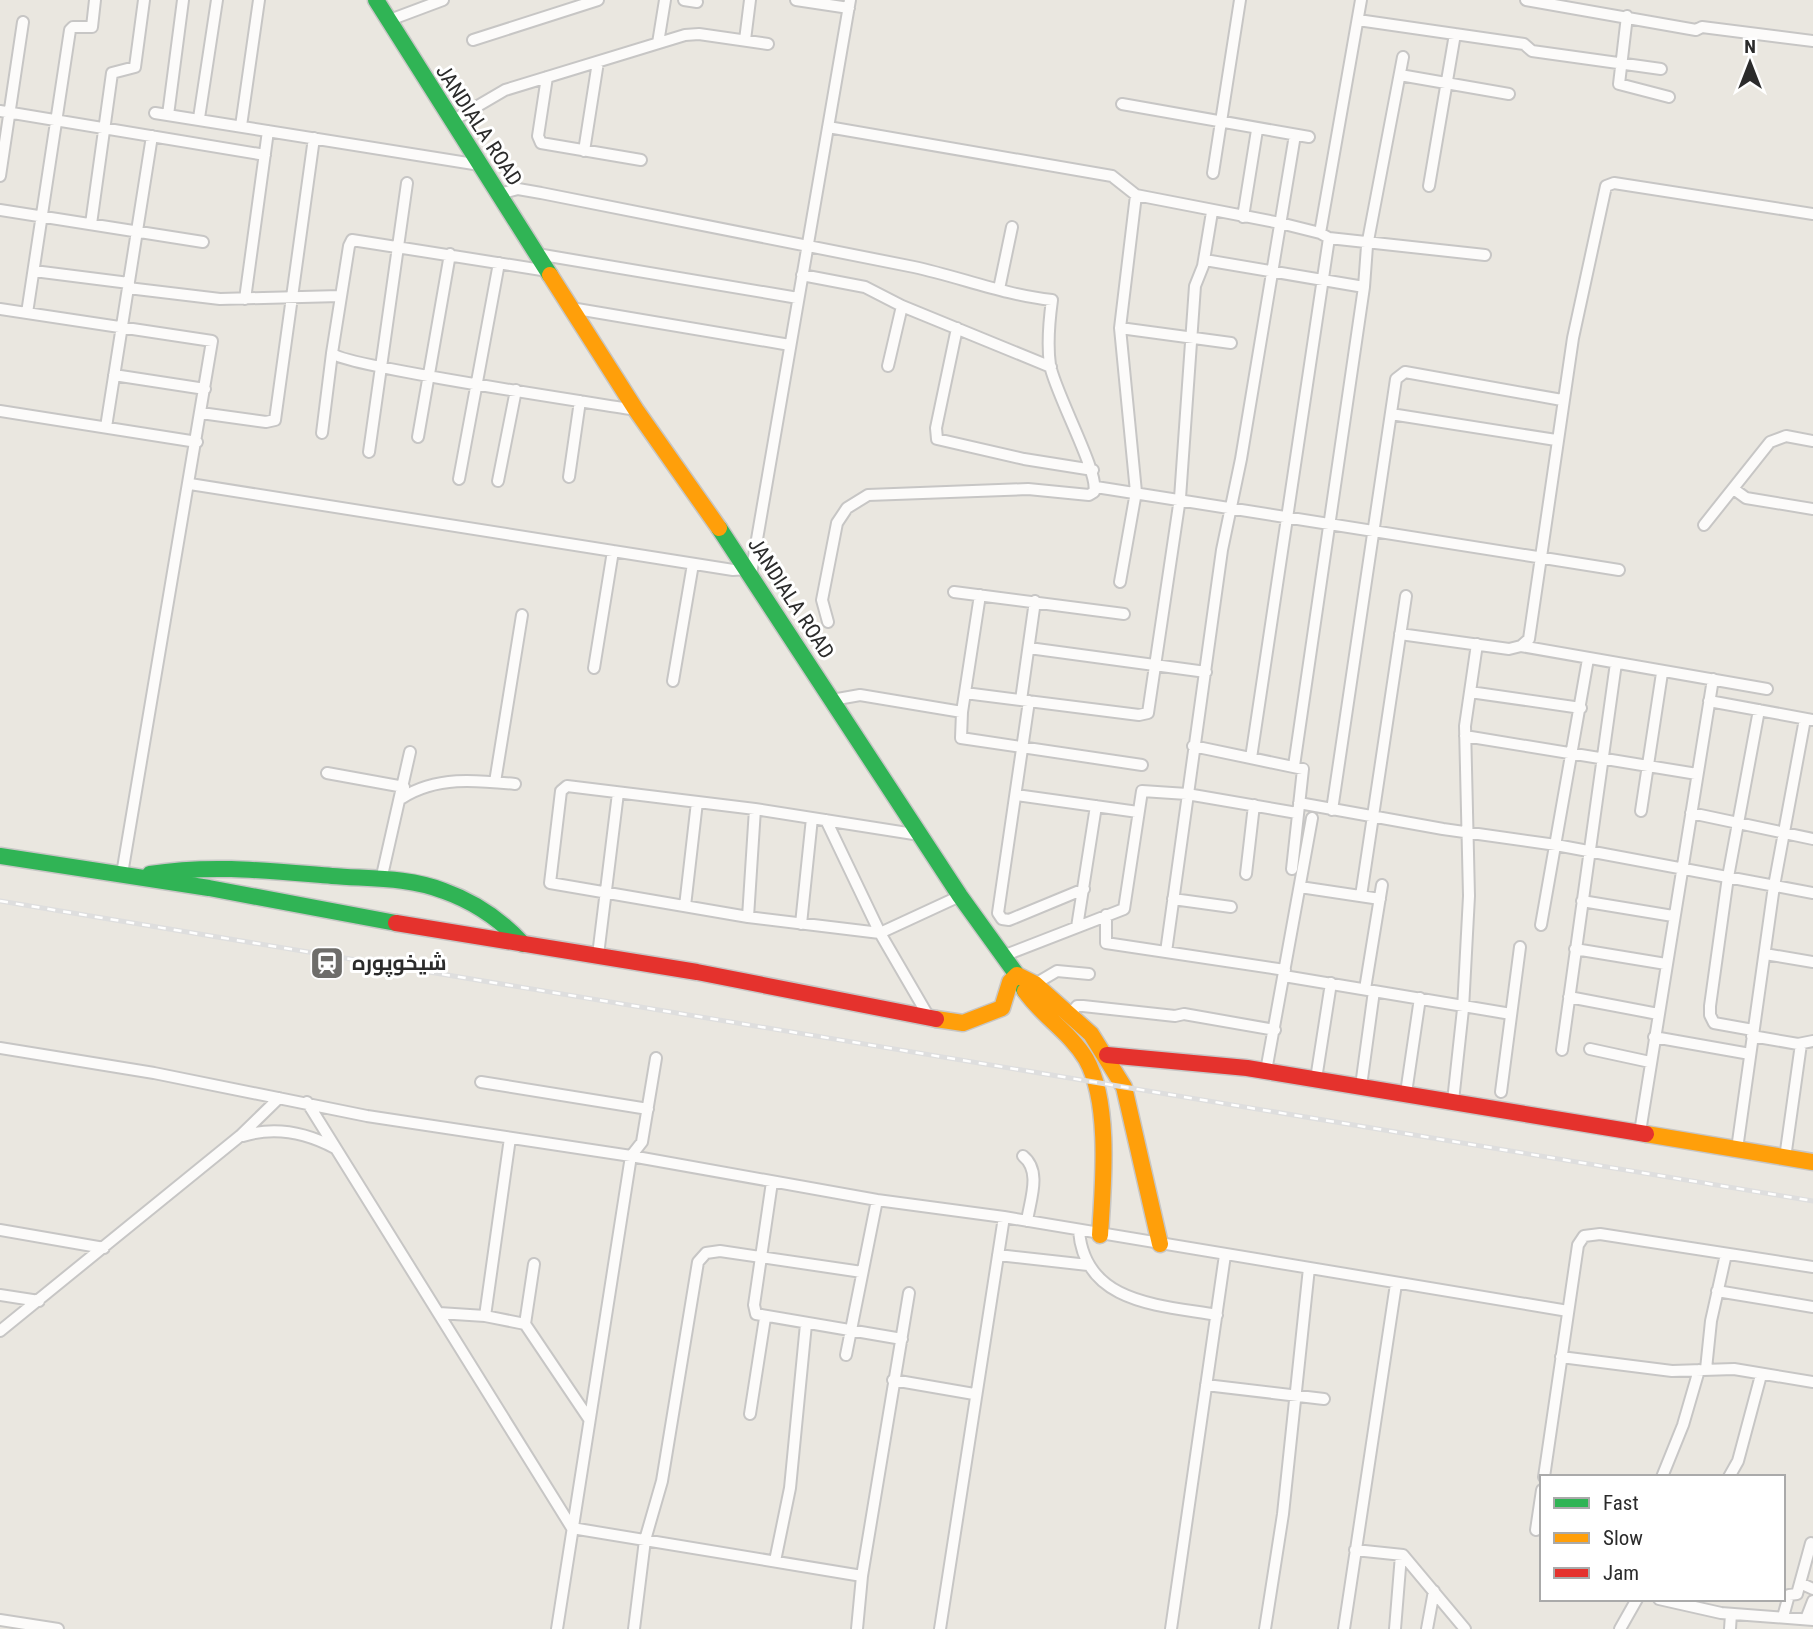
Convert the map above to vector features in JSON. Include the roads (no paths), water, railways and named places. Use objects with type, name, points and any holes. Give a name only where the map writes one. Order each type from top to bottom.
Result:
[{"type":"street","points":[[27,313],[70,30],[73,27],[92,27],[95,0]]},
{"type":"street","points":[[90,224],[112,73],[135,67],[144,0]]},
{"type":"street","points":[[168,115],[183,0]]},
{"type":"street","points":[[199,118],[217,0]]},
{"type":"street","points":[[241,126],[259,0]]},
{"type":"street","name":"JANDIALA ROAD","points":[[376,0],[636,410],[750,572],[960,896],[1017,975],[1026,993],[1068,1034],[1094,1075],[1105,1145],[1100,1235]]},
{"type":"street","points":[[387,21],[443,0]]},
{"type":"street","points":[[473,40],[598,0]]},
{"type":"street","points":[[658,43],[665,0]]},
{"type":"street","points":[[684,0],[697,2]]},
{"type":"street","points":[[745,40],[750,0]]},
{"type":"street","points":[[190,484],[750,572],[849,4],[796,0]]},
{"type":"street","points":[[1213,173],[1240,0]]},
{"type":"street","points":[[1251,758],[1285,518],[1325,280],[1324,235],[1362,0]]},
{"type":"street","points":[[1526,0],[1696,30],[1702,27],[1813,41]]},
{"type":"street","points":[[1627,16],[1618,82],[1621,87],[1669,97]]},
{"type":"street","points":[[1358,20],[1524,44],[1532,51],[1620,61],[1661,69]]},
{"type":"street","points":[[0,176],[5,112],[23,22]]},
{"type":"street","points":[[452,121],[489,97],[658,43],[699,34],[768,44]]},
{"type":"street","points":[[1429,186],[1455,34]]},
{"type":"street","points":[[1294,766],[1364,287],[1368,240],[1403,57]]},
{"type":"street","points":[[584,150],[598,62]]},
{"type":"street","points":[[1400,75],[1509,94]]},
{"type":"street","points":[[547,77],[539,141],[641,160]]},
{"type":"street","points":[[1122,104],[1257,130],[1309,137]]},
{"type":"street","points":[[5,112],[265,155]]},
{"type":"street","points":[[155,113],[480,165]]},
{"type":"street","points":[[828,127],[1111,176],[1136,195],[1212,212],[1280,223],[1324,235],[1485,255]]},
{"type":"street","points":[[1243,217],[1257,130]]},
{"type":"street","points":[[245,299],[268,131]]},
{"type":"street","points":[[1166,952],[1222,550],[1295,135]]},
{"type":"street","points":[[106,427],[152,136]]},
{"type":"street","points":[[201,413],[274,422],[314,138]]},
{"type":"street","points":[[369,452],[401,246],[407,183]]},
{"type":"street","points":[[1521,646],[1531,634],[1562,400],[1602,192],[1608,185],[1813,214]]},
{"type":"street","points":[[499,194],[518,189],[541,192],[806,248],[914,267],[1022,297],[1052,300],[1048,338],[1051,367],[1076,436],[1093,470],[1096,487]]},
{"type":"street","points":[[1120,582],[1136,492],[1120,328],[1136,195]]},
{"type":"street","points":[[0,210],[203,242]]},
{"type":"street","points":[[965,693],[1146,714],[1180,498],[1195,286],[1205,260],[1212,212]]},
{"type":"street","points":[[999,289],[1012,227]]},
{"type":"street","points":[[322,433],[349,242],[361,240],[548,271]]},
{"type":"street","points":[[418,437],[450,254]]},
{"type":"street","points":[[537,254],[798,298]]},
{"type":"street","points":[[1205,260],[1364,287]]},
{"type":"street","points":[[459,479],[499,262]]},
{"type":"street","points":[[34,271],[220,299],[340,296]]},
{"type":"street","points":[[802,275],[865,287],[902,306],[1051,367]]},
{"type":"street","points":[[888,366],[902,306]]},
{"type":"street","points":[[571,308],[790,345]]},
{"type":"street","points":[[0,309],[211,340],[130,876]]},
{"type":"street","points":[[957,328],[936,428],[939,440],[1024,459],[1093,470]]},
{"type":"street","points":[[1120,328],[1231,343]]},
{"type":"street","points":[[332,353],[343,360],[636,410]]},
{"type":"street","points":[[1332,810],[1396,379],[1405,372],[1562,400]]},
{"type":"street","points":[[114,375],[205,389]]},
{"type":"street","points":[[498,481],[516,390]]},
{"type":"street","points":[[569,477],[580,401]]},
{"type":"street","points":[[0,411],[197,442]]},
{"type":"street","points":[[1391,414],[1556,440]]},
{"type":"street","points":[[1704,525],[1735,490],[1770,442],[1786,436],[1813,441]]},
{"type":"street","points":[[1096,487],[1180,498],[1285,518],[1619,570]]},
{"type":"street","points":[[828,622],[822,600],[837,523],[847,508],[857,500],[870,494],[1028,489],[1089,495],[1096,487]]},
{"type":"street","points":[[1735,490],[1746,498],[1813,509]]},
{"type":"street","points":[[594,668],[613,551]]},
{"type":"street","points":[[673,681],[693,564]]},
{"type":"street","points":[[954,592],[1124,614]]},
{"type":"street","points":[[980,595],[962,712],[963,738],[1142,765]]},
{"type":"street","points":[[1361,896],[1406,596]]},
{"type":"street","points":[[1035,601],[1028,648],[1023,747],[998,908],[1000,917],[1009,920],[1084,889]]},
{"type":"street","points":[[495,782],[522,615]]},
{"type":"street","points":[[1400,634],[1509,649],[1521,646],[1662,673],[1767,688]]},
{"type":"street","points":[[1453,1101],[1463,1005],[1469,896],[1465,736],[1477,645]]},
{"type":"street","points":[[1028,648],[1206,672]]},
{"type":"street","points":[[1541,925],[1588,659]]},
{"type":"street","points":[[1562,1050],[1616,663]]},
{"type":"street","points":[[1642,811],[1662,673]]},
{"type":"street","points":[[1640,1132],[1713,679]]},
{"type":"street","points":[[1470,692],[1581,708]]},
{"type":"street","points":[[832,700],[860,695],[962,712]]},
{"type":"street","points":[[1709,701],[1809,719],[1774,886],[1737,1149]]},
{"type":"street","points":[[1759,710],[1728,877],[1710,1015],[1714,1023],[1753,1033],[1801,1044],[1813,1041]]},
{"type":"street","points":[[1465,736],[1697,774]]},
{"type":"street","points":[[1193,747],[1303,769],[1292,869]]},
{"type":"street","points":[[381,880],[410,752]]},
{"type":"street","points":[[327,773],[403,792],[463,779],[515,784]]},
{"type":"street","points":[[920,835],[755,808],[562,787],[550,883],[748,917],[880,933],[960,896]]},
{"type":"street","points":[[1003,956],[1106,915],[1121,912],[1125,907],[1142,791],[1187,794],[1254,805],[1332,810],[1556,845],[1813,893]]},
{"type":"street","points":[[598,955],[618,793]]},
{"type":"street","points":[[1016,795],[1138,812]]},
{"type":"street","points":[[685,906],[697,802]]},
{"type":"street","points":[[1246,874],[1254,805]]},
{"type":"street","points":[[1077,927],[1096,806]]},
{"type":"street","points":[[748,917],[755,808]]},
{"type":"street","points":[[1691,813],[1813,839]]},
{"type":"street","points":[[801,924],[811,818]]},
{"type":"street","points":[[1266,1072],[1312,818]]},
{"type":"street","points":[[826,820],[880,933],[930,1019]]},
{"type":"street","points":[[0,856],[598,955],[930,1019],[963,1023],[1002,1008],[1005,1005],[1009,981],[1017,975],[1035,985],[1070,1014],[1107,1055],[1124,1087],[1160,1244]]},
{"type":"street","points":[[130,876],[175,869],[245,869],[413,882],[473,904],[511,929],[523,944]]},
{"type":"street","points":[[1361,1086],[1382,885]]},
{"type":"street","points":[[1300,887],[1380,900]]},
{"type":"street","points":[[1173,899],[1231,907]]},
{"type":"street","points":[[1582,901],[1673,916]]},
{"type":"street","points":[[1106,915],[1106,943],[1511,1014]]},
{"type":"street","points":[[1502,1092],[1520,947]]},
{"type":"street","points":[[1575,949],[1665,964]]},
{"type":"street","points":[[1765,954],[1813,962]]},
{"type":"street","points":[[1035,985],[1057,971],[1089,974]]},
{"type":"street","points":[[1316,1079],[1331,983]]},
{"type":"street","points":[[1569,997],[1658,1014]]},
{"type":"street","points":[[1406,1093],[1420,998]]},
{"type":"street","points":[[1070,1014],[1077,1006],[1083,1006],[1175,1016],[1184,1014],[1275,1030]]},
{"type":"street","points":[[1654,1037],[1750,1054]]},
{"type":"street","points":[[1785,1158],[1801,1044]]},
{"type":"street","points":[[0,1048],[307,1102],[367,1116],[631,1156],[877,1200],[1004,1217],[1568,1311]]},
{"type":"street","points":[[1590,1049],[1650,1062]]},
{"type":"street","points":[[1107,1055],[1316,1079],[1813,1163]]},
{"type":"street","points":[[556,1629],[631,1156],[642,1142],[656,1058]]},
{"type":"street","points":[[481,1082],[648,1109]]},
{"type":"street","points":[[0,1331],[240,1136],[279,1098]]},
{"type":"street","points":[[307,1102],[572,1528],[862,1576]]},
{"type":"street","points":[[240,1136],[270,1130],[288,1131],[337,1149]]},
{"type":"street","points":[[485,1316],[510,1138]]},
{"type":"street","points":[[1023,1156],[1031,1161],[1035,1172],[1027,1221]]},
{"type":"street","points":[[772,1182],[754,1305],[756,1314],[765,1318],[902,1339]]},
{"type":"street","points":[[846,1355],[877,1200]]},
{"type":"street","points":[[940,1629],[974,1394],[1004,1217]]},
{"type":"street","points":[[0,1230],[104,1248]]},
{"type":"street","points":[[1079,1231],[1080,1248],[1088,1265],[1106,1287],[1150,1303],[1217,1315]]},
{"type":"street","points":[[1544,1475],[1578,1245],[1588,1234],[1813,1267]]},
{"type":"street","points":[[634,1629],[645,1540],[662,1481],[696,1265],[706,1253],[712,1251],[862,1272]]},
{"type":"street","points":[[1663,1475],[1703,1369],[1726,1254]]},
{"type":"street","points":[[998,1255],[1088,1265]]},
{"type":"street","points":[[1171,1629],[1225,1255]]},
{"type":"street","points":[[534,1264],[525,1324],[589,1419]]},
{"type":"street","points":[[1265,1629],[1283,1514],[1309,1268]]},
{"type":"street","points":[[1344,1629],[1395,1284]]},
{"type":"street","points":[[1717,1291],[1813,1307]]},
{"type":"street","points":[[857,1629],[862,1576],[909,1293]]},
{"type":"street","points":[[0,1295],[38,1301]]},
{"type":"street","points":[[439,1313],[485,1316],[525,1324]]},
{"type":"street","points":[[750,1414],[765,1318]]},
{"type":"street","points":[[775,1561],[790,1488],[806,1324]]},
{"type":"street","points":[[1561,1357],[1657,1369],[1734,1369],[1813,1382]]},
{"type":"street","points":[[1730,1475],[1738,1461],[1761,1375]]},
{"type":"street","points":[[893,1380],[974,1394]]},
{"type":"street","points":[[1206,1385],[1324,1399]]},
{"type":"street","points":[[1536,1530],[1540,1509]]},
{"type":"street","points":[[1783,1617],[1789,1595],[1797,1595],[1811,1543]]},
{"type":"street","points":[[1355,1550],[1401,1555],[1465,1629]]},
{"type":"street","points":[[1395,1629],[1401,1555]]},
{"type":"street","points":[[1800,1583],[1813,1589]]},
{"type":"street","points":[[1427,1629],[1434,1591]]},
{"type":"street","points":[[1620,1629],[1636,1601]]},
{"type":"street","points":[[1672,1602],[1731,1614],[1783,1617],[1806,1622],[1813,1601]]},
{"type":"street","points":[[1730,1629],[1731,1614]]},
{"type":"street","points":[[0,1620],[58,1629]]},
{"type":"railway","points":[[0,901],[1813,1201]]},
{"type":"place","name":"شیخوپورہ","points":[[327,963]]}]
